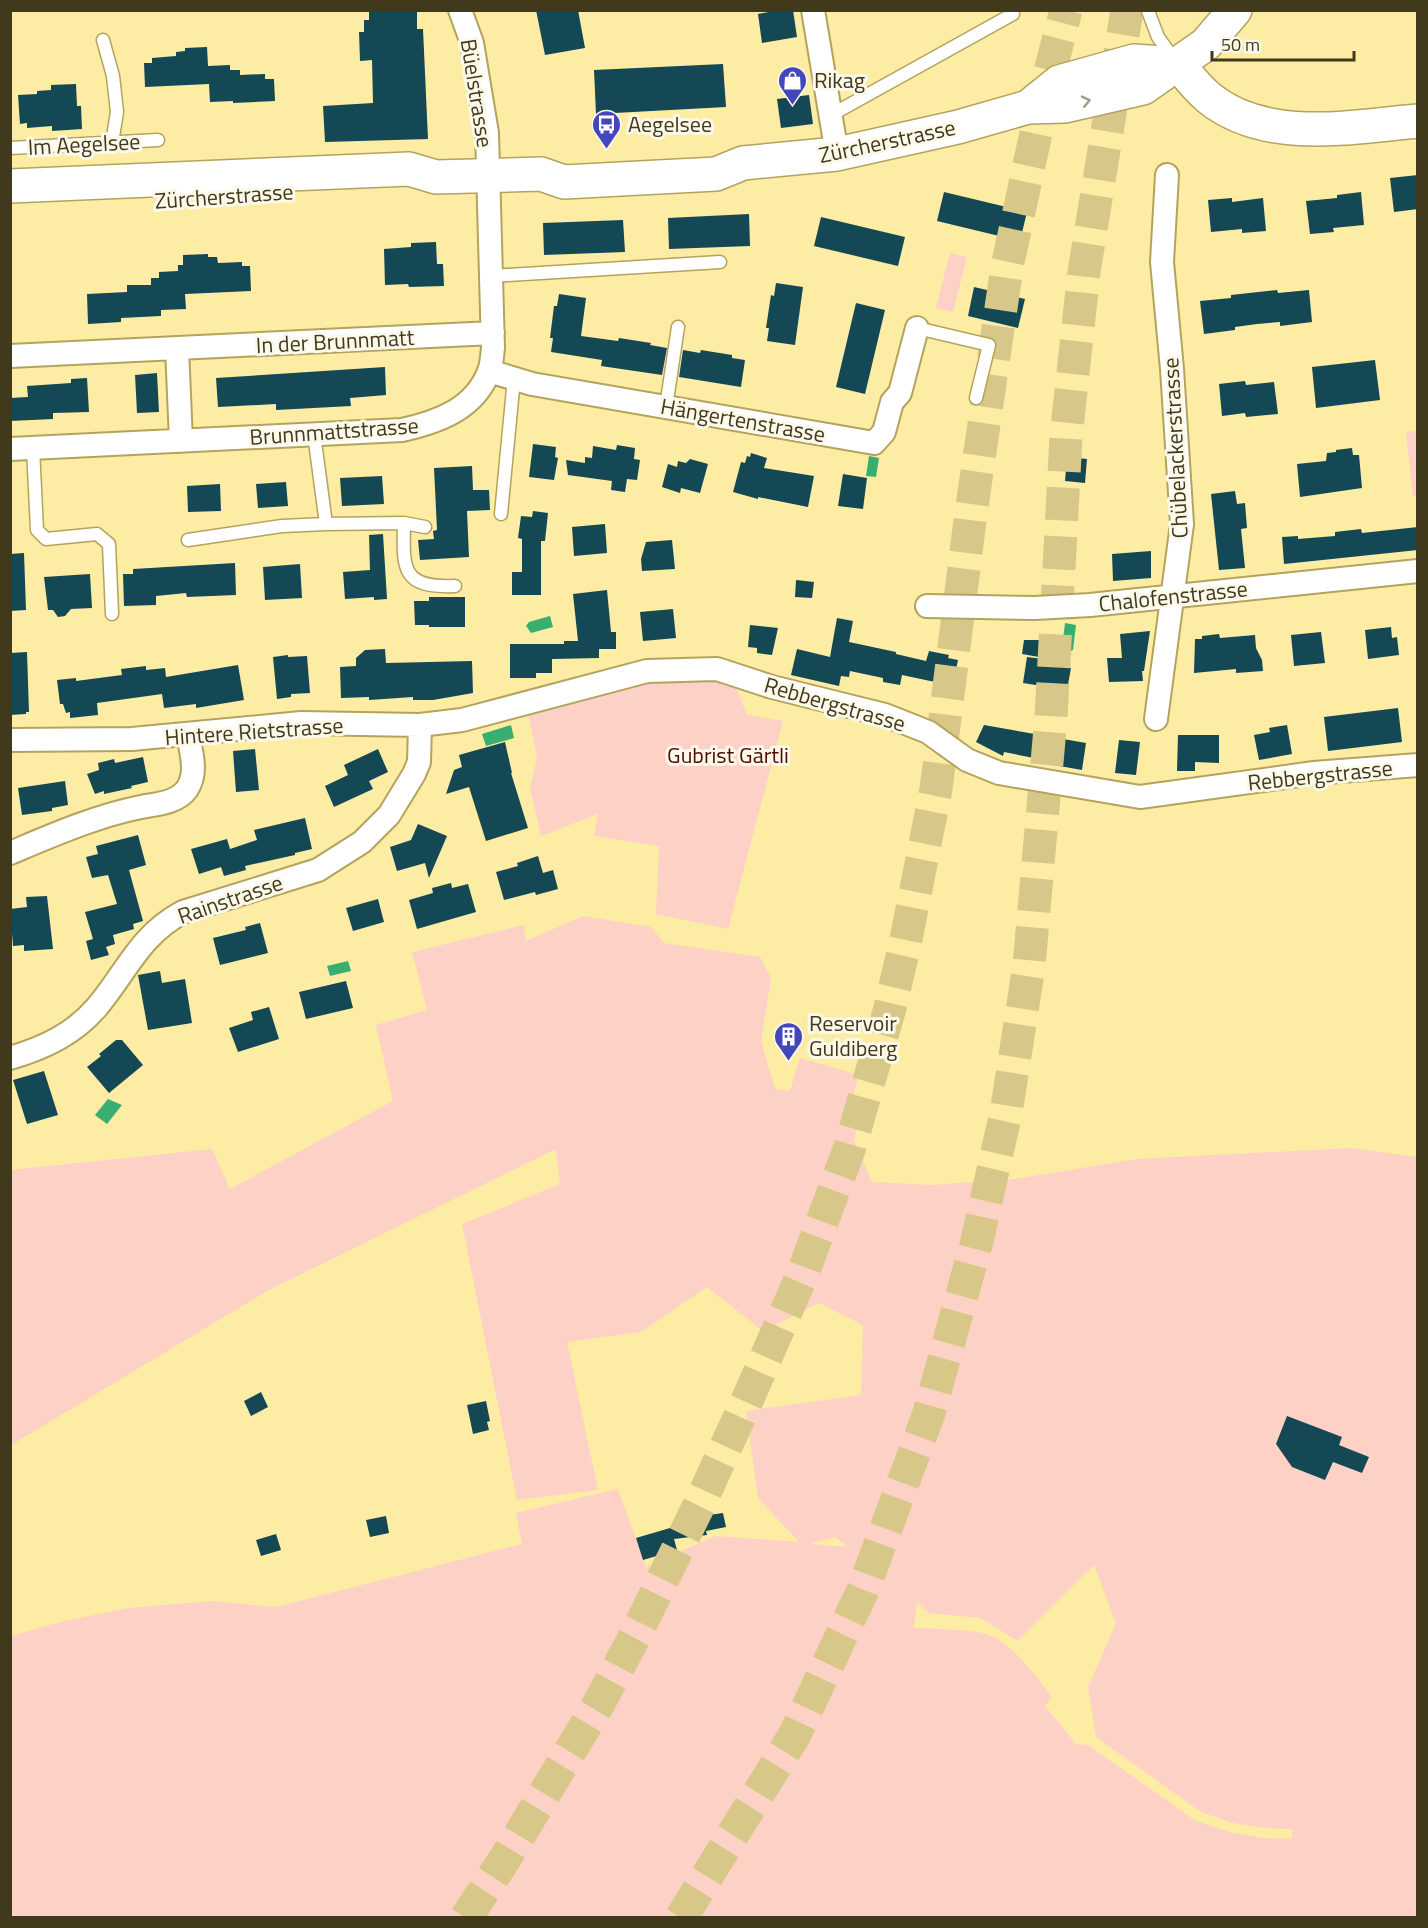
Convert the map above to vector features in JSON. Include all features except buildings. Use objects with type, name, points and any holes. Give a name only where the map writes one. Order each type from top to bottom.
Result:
[{"type":"main road","name":"Zürcherstrasse","points":[[10,186],[409,169],[436,177],[541,174],[564,182],[716,174],[743,163],[837,154],[958,127],[1028,107],[1065,106],[1143,88],[1206,44],[1235,10]]},
{"type":"main road","points":[[1178,64],[1210,99],[1234,114],[1262,123],[1290,128],[1331,128],[1418,121]]},
{"type":"main road","name":"Zürcherstrasse","points":[[10,207],[256,196],[300,191],[410,186],[436,177]]},
{"type":"street","name":"Büelstrasse","points":[[460,10],[472,43],[478,76],[487,133],[488,176]]},
{"type":"street","points":[[813,10],[837,154]]},
{"type":"street","name":"Chübelackerstrasse","points":[[1156,719],[1182,524],[1172,369],[1162,262],[1167,175]]},
{"type":"street","name":"Brunnmattstrasse","points":[[22,448],[402,430],[430,424],[457,411],[475,396],[489,371],[493,348],[488,176]]},
{"type":"street","name":"Hängertenstrasse","points":[[489,371],[532,384],[873,443],[884,432],[892,402],[900,393],[917,328]]},
{"type":"street","name":"In der Brunnmatt","points":[[10,356],[493,333]]},
{"type":"street","points":[[177,348],[181,441]]},
{"type":"street","name":"Chalofenstrasse","points":[[927,606],[1090,605],[1418,571]]},
{"type":"street","name":"Rebbergstrasse","points":[[496,710],[647,671],[717,669],[772,687],[885,715],[928,732],[967,760],[999,773],[1140,797],[1314,773],[1418,765]]},
{"type":"street","name":"Hintere Rietstrasse","points":[[10,740],[132,739],[301,723],[420,725],[462,720],[496,710]]},
{"type":"street","name":"Rainstrasse","points":[[10,1058],[35,1051],[53,1042],[84,1020],[97,1007],[154,931],[168,920],[183,912],[318,870],[362,842],[389,815],[414,774],[418,762],[420,725]]},
{"type":"street","points":[[10,853],[117,812],[166,803],[179,797],[187,788],[192,777],[193,766],[188,735]]},
{"type":"lane","points":[[1148,11],[1158,37],[1178,64]]},
{"type":"lane","points":[[831,115],[1013,14]]},
{"type":"lane","points":[[103,40],[113,76],[117,112],[112,143]]},
{"type":"lane","name":"Im Aegelsee","points":[[10,148],[158,140]]},
{"type":"lane","points":[[491,276],[720,262]]},
{"type":"lane","points":[[666,408],[678,327]]},
{"type":"lane","points":[[917,328],[989,345],[976,398]]},
{"type":"lane","points":[[501,514],[514,378]]},
{"type":"lane","points":[[314,434],[326,524]]},
{"type":"lane","name":"Brunnmattstrasse","points":[[22,448],[37,530],[46,539],[97,534],[109,544],[112,614]]},
{"type":"lane","points":[[404,523],[405,570],[416,580],[435,587],[455,586]]},
{"type":"lane","points":[[188,540],[282,526],[404,523],[424,527]]},
{"type":"green space","points":[[950,253],[967,257],[953,312],[936,308]]},
{"type":"green space","points":[[1417,431],[1417,496],[1413,497],[1406,432]]},
{"type":"green space","name":"Gubrist Gärtli","points":[[692,675],[736,688],[747,715],[783,721],[728,929],[656,914],[659,846],[594,836],[598,814],[541,836],[530,788],[537,758],[527,707],[646,676]]},
{"type":"green space","points":[[583,916],[651,927],[664,943],[760,957],[771,978],[761,1041],[775,1089],[790,1091],[800,1058],[859,1075],[853,1097],[863,1102],[854,1140],[872,1182],[932,1185],[1015,1179],[1137,1159],[1351,1148],[1417,1157],[1417,1917],[11,1917],[11,1636],[60,1622],[129,1608],[212,1601],[276,1607],[522,1544],[516,1513],[618,1489],[646,1567],[715,1536],[799,1542],[758,1498],[746,1411],[861,1395],[863,1325],[819,1303],[763,1331],[707,1287],[641,1332],[567,1342],[598,1490],[517,1500],[462,1224],[560,1184],[556,1149],[269,1290],[11,1445],[11,1170],[212,1149],[230,1189],[393,1101],[376,1025],[427,1010],[412,952],[524,925],[526,941]],"holes":[[[835,1537],[848,1547],[812,1544],[813,1543]],[[1094,1565],[1116,1623],[1088,1687],[1096,1737],[1201,1812],[1233,1823],[1264,1828],[1292,1829],[1292,1839],[1263,1838],[1229,1832],[1196,1821],[1088,1745],[1076,1744],[1045,1706],[1052,1697],[1024,1662],[999,1640],[983,1633],[914,1628],[917,1603],[929,1613],[980,1618],[1018,1641]]]},
{"type":"shaded area","points":[[869,456],[879,458],[876,477],[866,476]]},
{"type":"shaded area","points":[[550,616],[553,627],[531,633],[526,626],[529,622]]},
{"type":"shaded area","points":[[1065,623],[1076,625],[1073,650],[1066,654],[1062,648]]},
{"type":"shaded area","points":[[511,725],[514,738],[486,746],[482,734]]},
{"type":"shaded area","points":[[348,961],[351,971],[330,976],[327,966]]},
{"type":"shaded area","points":[[108,1099],[122,1105],[107,1124],[95,1115]]},
{"type":"tunnel","points":[[466,1918],[506,1857],[598,1705],[636,1634],[749,1396],[803,1273],[850,1147],[890,1008],[936,789],[971,513],[1007,267],[1046,87],[1066,10]]},
{"type":"tunnel","points":[[681,1918],[794,1736],[863,1590],[929,1413],[977,1241],[1006,1113],[1029,966],[1051,717],[1066,437],[1084,272],[1127,10]]},
{"type":"place","name":"Rikag","points":[[793,106]]},
{"type":"place","name":"Aegelsee","points":[[607,150]]},
{"type":"place","name":"Reservoir Guldiberg","points":[[788,1062]]}]
